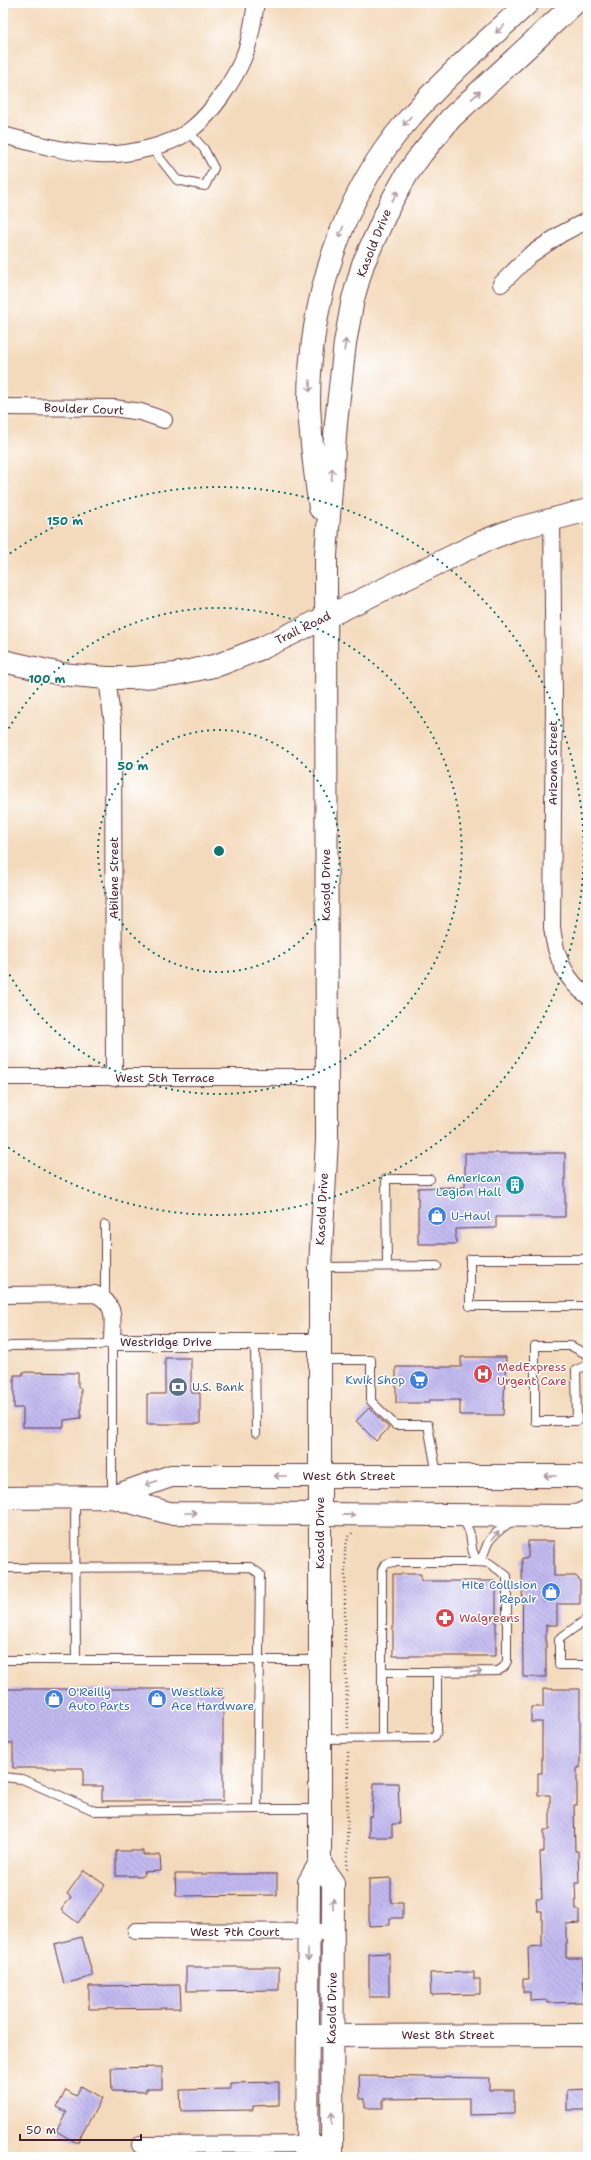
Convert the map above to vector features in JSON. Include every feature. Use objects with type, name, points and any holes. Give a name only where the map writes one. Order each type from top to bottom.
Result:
[{"type":"main road","name":"Kasold Drive","points":[[326,555],[311,437],[310,373],[316,315],[337,242],[368,178],[386,148],[406,121],[445,80],[528,3]]},
{"type":"main road","name":"Kasold Drive","points":[[307,2150],[308,1882],[320,1863],[320,1267],[327,1140],[326,555],[336,423],[345,343],[353,299],[363,264],[376,233],[407,174],[451,118],[575,3]]},
{"type":"main road","name":"Trail Road","points":[[3,661],[61,674],[107,678],[133,678],[176,674],[218,665],[262,648],[484,541],[512,530],[552,518],[588,510]]},
{"type":"main road","name":"West 6th Street","points":[[112,1497],[171,1476],[579,1476],[588,1479]]},
{"type":"main road","name":"West 6th Street","points":[[3,1498],[112,1497],[169,1513],[577,1516],[588,1511]]},
{"type":"main road","name":"Kasold Drive","points":[[320,1863],[333,1882],[332,2150]]},
{"type":"main road","name":"West 8th Street","points":[[307,2036],[588,2035]]},
{"type":"street","points":[[3,135],[76,152],[99,154],[125,153],[152,147],[188,131],[206,115],[235,74],[244,56],[256,3]]},
{"type":"street","points":[[502,284],[530,255],[561,234],[588,220]]},
{"type":"street","name":"Boulder Court","points":[[3,407],[114,408],[141,412],[164,420]]},
{"type":"street","name":"Arizona Street","points":[[552,518],[554,700],[552,927],[554,945],[560,965],[572,983],[588,996]]},
{"type":"street","name":"Abilene Street","points":[[107,678],[113,725],[114,1078]]},
{"type":"street","name":"West 5th Terrace","points":[[3,1078],[327,1077]]},
{"type":"street","points":[[3,1295],[95,1294],[105,1298]]},
{"type":"street","name":"Westridge Drive","points":[[105,1298],[112,1310],[112,1342],[255,1342],[320,1351]]},
{"type":"street","name":"West 7th Court","points":[[136,1931],[333,1932]]},
{"type":"street","points":[[140,2145],[332,2150]]},
{"type":"lane","points":[[152,147],[177,180],[205,186],[214,168],[204,149],[188,131]]},
{"type":"lane","points":[[387,1266],[386,1179],[430,1179]]},
{"type":"lane","points":[[105,1225],[105,1298]]},
{"type":"lane","points":[[588,1259],[470,1259],[470,1306],[588,1306]]},
{"type":"lane","points":[[320,1267],[437,1266]]},
{"type":"lane","points":[[3,1348],[11,1346],[99,1345],[112,1342],[112,1497]]},
{"type":"lane","points":[[255,1342],[256,1433]]},
{"type":"lane","points":[[588,1355],[571,1346],[535,1346],[535,1421],[577,1421],[576,1370],[588,1365]]},
{"type":"lane","points":[[320,1351],[371,1360],[371,1400],[395,1425],[428,1425],[437,1476]]},
{"type":"lane","points":[[75,1497],[76,1660]]},
{"type":"lane","points":[[459,1515],[470,1529],[472,1553],[478,1562]]},
{"type":"lane","points":[[478,1562],[486,1554],[486,1546],[491,1539],[520,1516]]},
{"type":"lane","points":[[382,1672],[498,1671],[504,1667],[507,1661],[507,1576],[489,1563],[393,1562],[385,1564],[382,1570],[382,1672],[382,1738]]},
{"type":"lane","points":[[3,1568],[250,1567],[260,1574],[257,1809]]},
{"type":"lane","points":[[588,1618],[559,1639],[559,1666],[588,1666]]},
{"type":"lane","points":[[3,1660],[320,1660]]},
{"type":"lane","points":[[320,1739],[430,1738],[435,1736],[437,1732],[437,1672]]},
{"type":"lane","points":[[3,1777],[22,1779],[95,1811],[320,1809]]},
{"type":"path","points":[[347,1875],[348,1739],[345,1647],[345,1549],[348,1538],[353,1532]]},
{"type":"building","name":"American Legion Hall","points":[[465,1153],[565,1153],[565,1217],[496,1217],[496,1228],[456,1229],[456,1244],[418,1244],[418,1188],[465,1187]]},
{"type":"building","points":[[461,1357],[506,1357],[503,1415],[460,1415],[460,1400],[429,1400],[429,1403],[396,1403],[396,1367],[461,1367]]},
{"type":"building","name":"U.S. Bank","points":[[165,1358],[191,1358],[191,1393],[200,1393],[200,1424],[147,1424],[147,1394],[165,1394]]},
{"type":"building","points":[[23,1372],[78,1373],[78,1388],[81,1388],[81,1418],[64,1420],[64,1427],[23,1427],[23,1408],[14,1408],[14,1375],[23,1375]]},
{"type":"building","name":"Kwik Shop","points":[[369,1408],[389,1428],[376,1441],[356,1421]]},
{"type":"building","name":"Hite Collision Repair","points":[[528,1541],[554,1541],[554,1576],[576,1576],[580,1580],[580,1604],[557,1604],[557,1625],[546,1625],[546,1677],[523,1677],[522,1558],[528,1558]]},
{"type":"building","name":"Walgreens","points":[[393,1574],[421,1574],[421,1581],[496,1581],[496,1656],[393,1656]]},
{"type":"building","points":[[3,1689],[223,1689],[223,1801],[102,1801],[102,1786],[83,1786],[83,1768],[13,1768],[13,1743],[3,1743]]},
{"type":"building","points":[[543,1689],[580,1689],[580,1768],[577,1768],[577,1805],[574,1805],[575,1851],[578,1851],[579,1883],[575,1883],[576,1910],[579,1910],[579,1923],[566,1924],[566,1958],[583,1958],[584,2002],[548,2003],[548,2000],[530,2001],[530,1992],[523,1992],[523,1979],[529,1979],[528,1948],[542,1947],[542,1911],[537,1911],[536,1899],[542,1899],[540,1852],[544,1852],[544,1830],[550,1830],[550,1795],[538,1795],[538,1773],[542,1773],[542,1722],[531,1722],[531,1707],[543,1707]]},
{"type":"building","points":[[374,1783],[398,1783],[400,1824],[392,1824],[392,1837],[369,1837],[369,1816],[372,1816]]},
{"type":"building","points":[[116,1851],[143,1851],[143,1855],[160,1855],[161,1871],[143,1872],[144,1876],[116,1876]]},
{"type":"building","points":[[84,1870],[105,1885],[78,1923],[61,1910],[71,1897],[67,1894]]},
{"type":"building","points":[[175,1874],[277,1874],[277,1895],[176,1896]]},
{"type":"building","points":[[391,1878],[391,1903],[403,1903],[403,1918],[390,1918],[390,1925],[369,1926],[369,1879]]},
{"type":"building","points":[[82,1937],[93,1976],[64,1984],[54,1944]]},
{"type":"building","points":[[389,1953],[389,1997],[369,1997],[369,1954]]},
{"type":"building","points":[[186,1967],[279,1967],[279,1990],[186,1991]]},
{"type":"building","points":[[474,1972],[474,1979],[480,1979],[480,1994],[431,1995],[430,1973]]},
{"type":"building","points":[[180,1985],[181,2008],[89,2009],[89,1986]]},
{"type":"building","points":[[162,2067],[162,2089],[146,2089],[146,2092],[112,2091],[111,2068]]},
{"type":"building","points":[[359,2076],[489,2078],[489,2090],[514,2090],[514,2114],[469,2115],[469,2098],[383,2099],[383,2108],[365,2108],[365,2099],[360,2099]]},
{"type":"building","points":[[279,2082],[279,2105],[253,2106],[253,2110],[181,2111],[180,2090],[230,2089],[230,2083]]},
{"type":"building","points":[[81,2086],[102,2098],[77,2143],[56,2131],[67,2112],[57,2107],[66,2090],[76,2096]]},
{"type":"building","points":[[588,2089],[588,2110],[567,2110],[567,2090]]},
{"type":"place","name":"American Legion Hall","points":[[515,1185]]},
{"type":"place","name":"U-Haul","points":[[437,1216]]},
{"type":"place","name":"MedExpress Urgent Care","points":[[483,1374]]},
{"type":"place","name":"Kwik Shop","points":[[419,1380]]},
{"type":"place","name":"U.S. Bank","points":[[178,1387]]},
{"type":"place","name":"Hite Collision Repair","points":[[551,1592]]},
{"type":"place","name":"Walgreens","points":[[445,1618]]},
{"type":"place","name":"O'Reilly Auto Parts","points":[[54,1699]]},
{"type":"place","name":"Westlake Ace Hardware","points":[[157,1699]]}]
